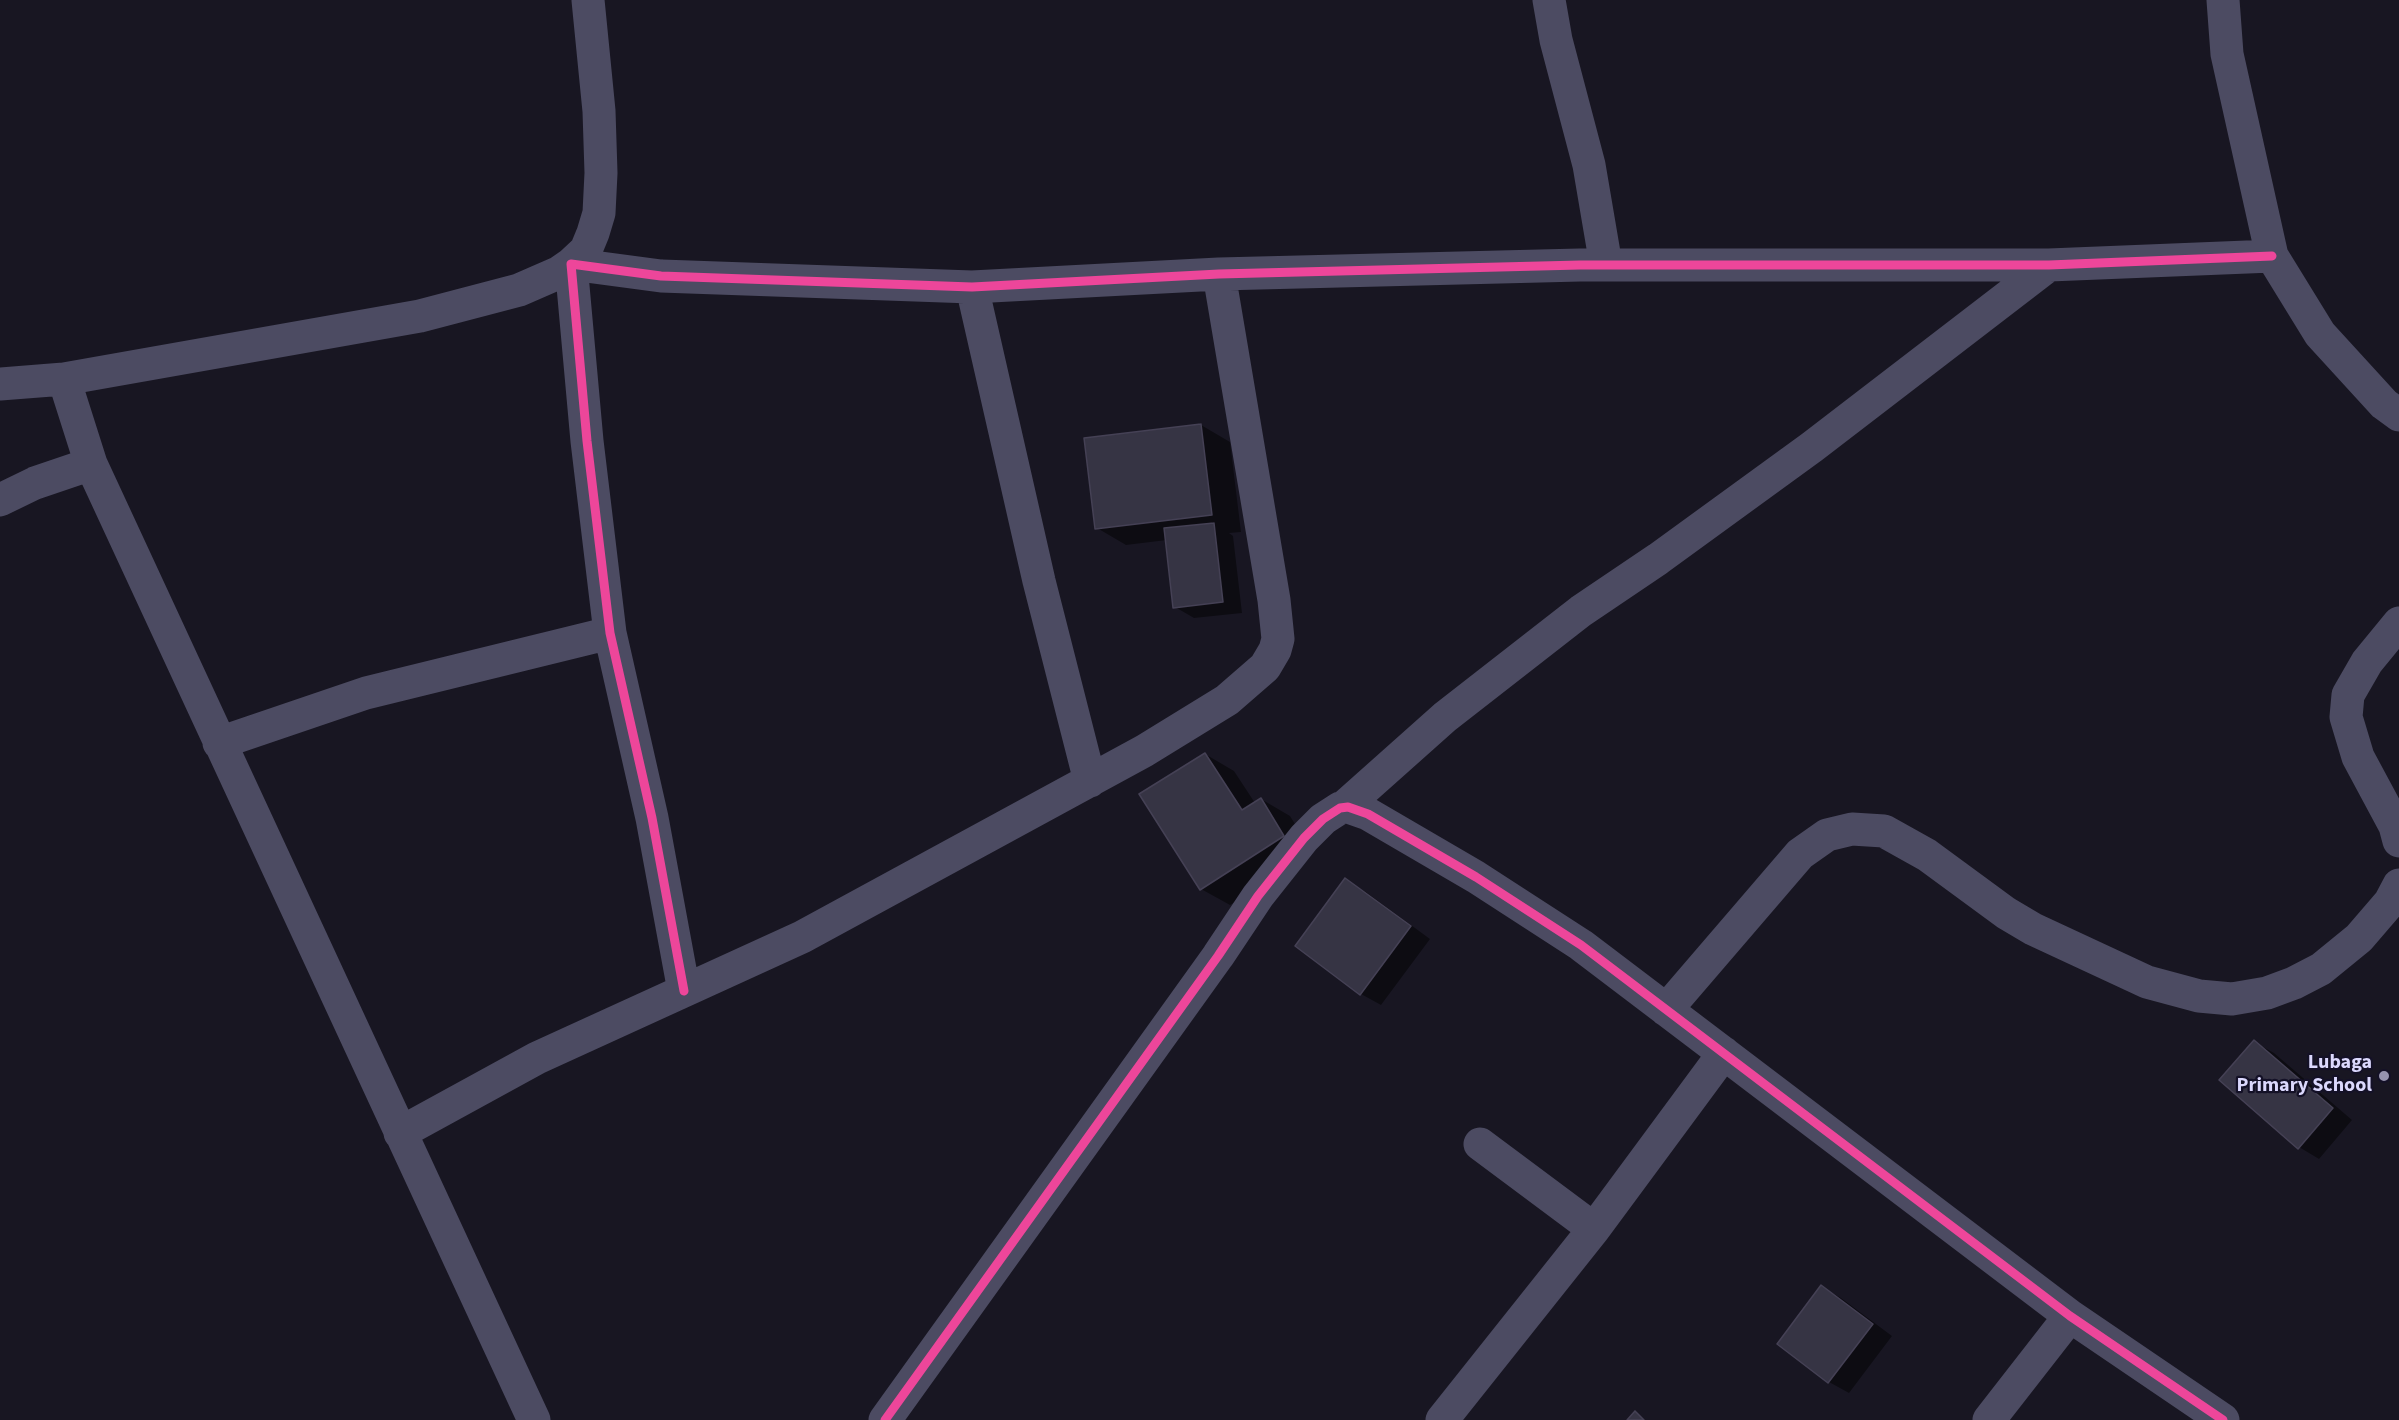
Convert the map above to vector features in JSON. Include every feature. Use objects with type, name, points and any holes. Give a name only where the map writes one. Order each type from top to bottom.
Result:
[{"type":"street","points":[[0,384],[64,379],[420,316],[519,290],[558,273],[586,250],[599,213],[601,183],[599,111],[588,0]]},
{"type":"street","points":[[1549,0],[1556,40],[1589,165],[1606,265]]},
{"type":"street","points":[[2223,0],[2227,54],[2272,256],[2320,334],[2384,404],[2399,415]]},
{"type":"street","points":[[571,264],[661,276],[972,287],[1219,274],[1606,265],[2049,265],[2272,256]]},
{"type":"street","points":[[571,264],[587,441],[610,633],[652,818],[684,991]]},
{"type":"street","points":[[885,1420],[1204,975],[1258,896],[1304,838],[1323,819],[1344,807],[1445,717],[1581,611],[1658,559],[1812,447],[2049,265]]},
{"type":"street","points":[[400,1133],[537,1058],[802,937],[1090,781],[1227,700],[1252,681],[1265,667],[1275,650],[1278,639],[1274,600],[1219,274]]},
{"type":"street","points":[[972,287],[1040,581],[1090,781]]},
{"type":"street","points":[[64,379],[91,464],[534,1420]]},
{"type":"street","points":[[0,500],[35,483],[91,464]]},
{"type":"street","points":[[2399,623],[2367,662],[2348,695],[2346,717],[2358,757],[2395,826],[2399,841]]},
{"type":"street","points":[[219,743],[366,693],[610,633]]},
{"type":"street","points":[[1344,807],[1368,814],[1476,877],[1581,945],[2070,1316],[2223,1420]]},
{"type":"street","points":[[1666,1010],[1800,854],[1827,835],[1852,829],[1884,831],[1927,855],[2006,913],[2033,929],[2147,982],[2199,996],[2232,999],[2267,993],[2294,983],[2320,969],[2359,938],[2390,903],[2399,885]]},
{"type":"street","points":[[1442,1420],[1594,1228],[1724,1053]]},
{"type":"street","points":[[1480,1144],[1594,1228]]},
{"type":"street","points":[[1989,1420],[2070,1316]]},
{"type":"building","points":[[1201,424],[1212,515],[1095,529],[1084,438]]},
{"type":"building","points":[[1214,523],[1223,602],[1173,608],[1164,528]]},
{"type":"building","points":[[1205,753],[1242,810],[1261,798],[1284,836],[1200,890],[1139,794]]},
{"type":"building","points":[[1345,878],[1411,926],[1360,995],[1295,946]]},
{"type":"building","points":[[2254,1040],[2333,1108],[2298,1149],[2219,1080]]},
{"type":"building","points":[[1821,1285],[1873,1324],[1828,1383],[1777,1344]]},
{"type":"building","points":[[1635,1411],[1644,1420],[1627,1420]]},
{"type":"cycle path","points":[[684,991],[652,818],[610,633],[587,441],[571,264],[661,276],[972,287],[1219,274],[1580,265],[2049,265],[2272,256]]},
{"type":"cycle path","points":[[885,1420],[1218,956],[1258,896],[1304,838],[1323,819],[1340,808],[1348,807],[1368,814],[1476,877],[1581,945],[2070,1316],[2223,1420]]},
{"type":"place","name":"Lubaga Primary School","points":[[2384,1076]]}]
